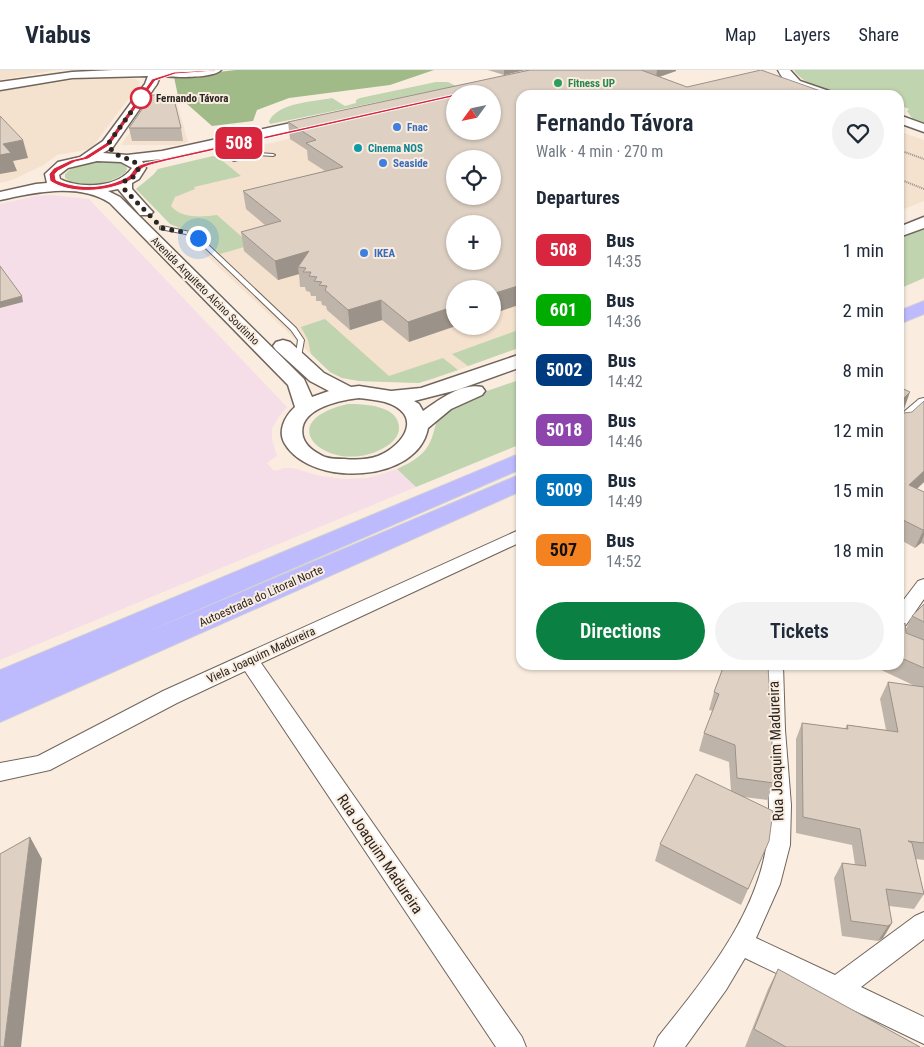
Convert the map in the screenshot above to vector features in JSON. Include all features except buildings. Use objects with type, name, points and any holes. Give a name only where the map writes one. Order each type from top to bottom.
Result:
[{"type":"highway","points":[[904,312],[916,298]]},
{"type":"highway","name":"Autoestrada do Litoral Norte","points":[[0,683],[516,462]]},
{"type":"highway","name":"Autoestrada do Litoral Norte","points":[[0,710],[516,484]]},
{"type":"main road","points":[[0,84],[73,70]]},
{"type":"main road","points":[[0,84],[80,74],[151,74],[215,70]]},
{"type":"main road","points":[[771,70],[782,82],[802,90]]},
{"type":"main road","points":[[784,70],[785,74],[792,81],[815,90]]},
{"type":"main road","points":[[0,190],[30,183],[52,174],[63,165],[86,158],[108,144],[151,74]]},
{"type":"main road","points":[[86,158],[128,161],[165,160],[339,119]]},
{"type":"main road","points":[[904,121],[924,128]]},
{"type":"main road","points":[[904,127],[924,134]]},
{"type":"main road","points":[[0,196],[36,188],[102,188],[133,177],[128,161],[108,144]]},
{"type":"main road","points":[[52,174],[53,181],[63,187]]},
{"type":"main road","name":"Avenida Arquiteto Alcino Soutinho","points":[[125,181],[125,190],[130,197],[298,361],[317,377],[347,393]]},
{"type":"main road","name":"Avenida Arquiteto Alcino Soutinho","points":[[88,189],[109,196],[129,214],[297,383],[306,408]]},
{"type":"main road","points":[[904,219],[924,212]]},
{"type":"main road","points":[[904,230],[924,222]]},
{"type":"main road","points":[[391,397],[422,394],[516,362]]},
{"type":"main road","points":[[420,424],[444,405],[516,375]]},
{"type":"main road","points":[[347,393],[370,393],[391,397],[405,404],[415,413],[420,424],[415,440],[400,455],[384,462],[364,466],[344,467],[326,464],[310,458],[298,450],[292,439],[292,428],[297,417],[306,408],[318,401],[347,393]]},
{"type":"street","points":[[904,420],[924,402]]},
{"type":"street","name":"Viela Joaquim Madureira","points":[[0,772],[42,764],[170,697],[516,537]]},
{"type":"street","points":[[904,613],[924,585]]},
{"type":"street","name":"Rua Joaquim Madureira","points":[[249,661],[512,1047]]},
{"type":"street","name":"Rua Joaquim Madureira","points":[[668,1047],[701,1004],[740,943],[758,909],[776,857],[780,811],[772,670]]},
{"type":"street","points":[[837,990],[924,924]]},
{"type":"street","points":[[740,943],[924,1031]]},
{"type":"lane","points":[[234,160],[258,154],[273,155]]},
{"type":"path","points":[[904,152],[924,159]]},
{"type":"path","points":[[904,181],[924,189]]},
{"type":"shaded area","points":[[0,70],[58,70],[0,80]]},
{"type":"shaded area","points":[[597,70],[536,90],[516,90],[516,349],[428,381],[409,383],[359,381],[342,378],[330,372],[136,189],[162,168],[446,103],[446,140],[501,140],[501,92]]},
{"type":"shaded area","points":[[87,78],[130,78],[138,80],[140,83],[91,149],[57,155],[44,165],[12,180],[0,183],[0,91]]},
{"type":"shaded area","points":[[157,94],[176,99],[188,142],[177,145],[121,145]]},
{"type":"shaded area","points":[[904,133],[924,140],[924,201],[904,209]]},
{"type":"shaded area","points":[[52,195],[89,199],[287,407],[272,429],[272,439],[277,456],[267,463],[274,471],[293,468],[320,476],[345,479],[368,478],[397,469],[416,487],[0,660],[0,204],[36,196]]},
{"type":"green space","points":[[236,70],[434,70],[390,85],[289,98],[257,110],[253,121],[212,126],[178,96],[174,77]]},
{"type":"green space","points":[[794,70],[924,70],[924,123],[912,118],[907,111],[909,109],[904,107],[904,90],[826,90],[808,83]]},
{"type":"green space","points":[[436,82],[448,82],[454,85],[446,85],[446,88],[270,124],[269,121],[280,110],[288,106],[332,98],[345,106],[356,103],[356,100]]},
{"type":"green space","points":[[213,156],[219,158],[241,176],[194,187],[195,189],[175,197],[171,206],[186,215],[217,215],[251,245],[220,254],[202,237],[170,224],[136,189],[158,169]]},
{"type":"green space","points":[[92,161],[120,163],[127,168],[126,172],[113,180],[87,185],[71,182],[65,178],[65,174],[74,166]]},
{"type":"green space","points":[[924,227],[924,278],[904,287],[904,234]]},
{"type":"green space","points":[[325,319],[389,376],[443,358],[458,370],[419,383],[359,381],[342,378],[330,372],[311,354],[308,340],[301,327]]},
{"type":"green space","points":[[516,331],[516,349],[468,366],[452,354]]},
{"type":"green space","points":[[516,381],[516,446],[416,487],[397,469],[422,454],[431,440],[437,422],[444,412],[471,397]]},
{"type":"green space","points":[[348,404],[379,407],[387,410],[397,420],[399,428],[395,439],[387,446],[367,455],[347,456],[330,453],[316,445],[310,435],[311,423],[323,413]]},
{"type":"bus line","name":"508","points":[[215,70],[174,73],[153,80],[108,144],[86,158],[73,161],[56,169],[51,178],[53,181],[63,187],[70,188],[102,188],[133,177],[139,168],[165,160],[446,98]]},
{"type":"place","name":"Fitness UP","points":[[558,83]]},
{"type":"place","name":"Fernando Távora","points":[[141,98]]},
{"type":"place","name":"Fnac","points":[[397,127]]},
{"type":"place","name":"Cinema NOS","points":[[358,148]]},
{"type":"place","name":"Seaside","points":[[383,163]]},
{"type":"place","name":"IKEA","points":[[364,253]]},
{"type":"route","points":[[141,98],[108,144],[118,157],[133,161],[139,168],[133,177],[125,181],[125,190],[162,228],[188,233],[198,238]]}]
